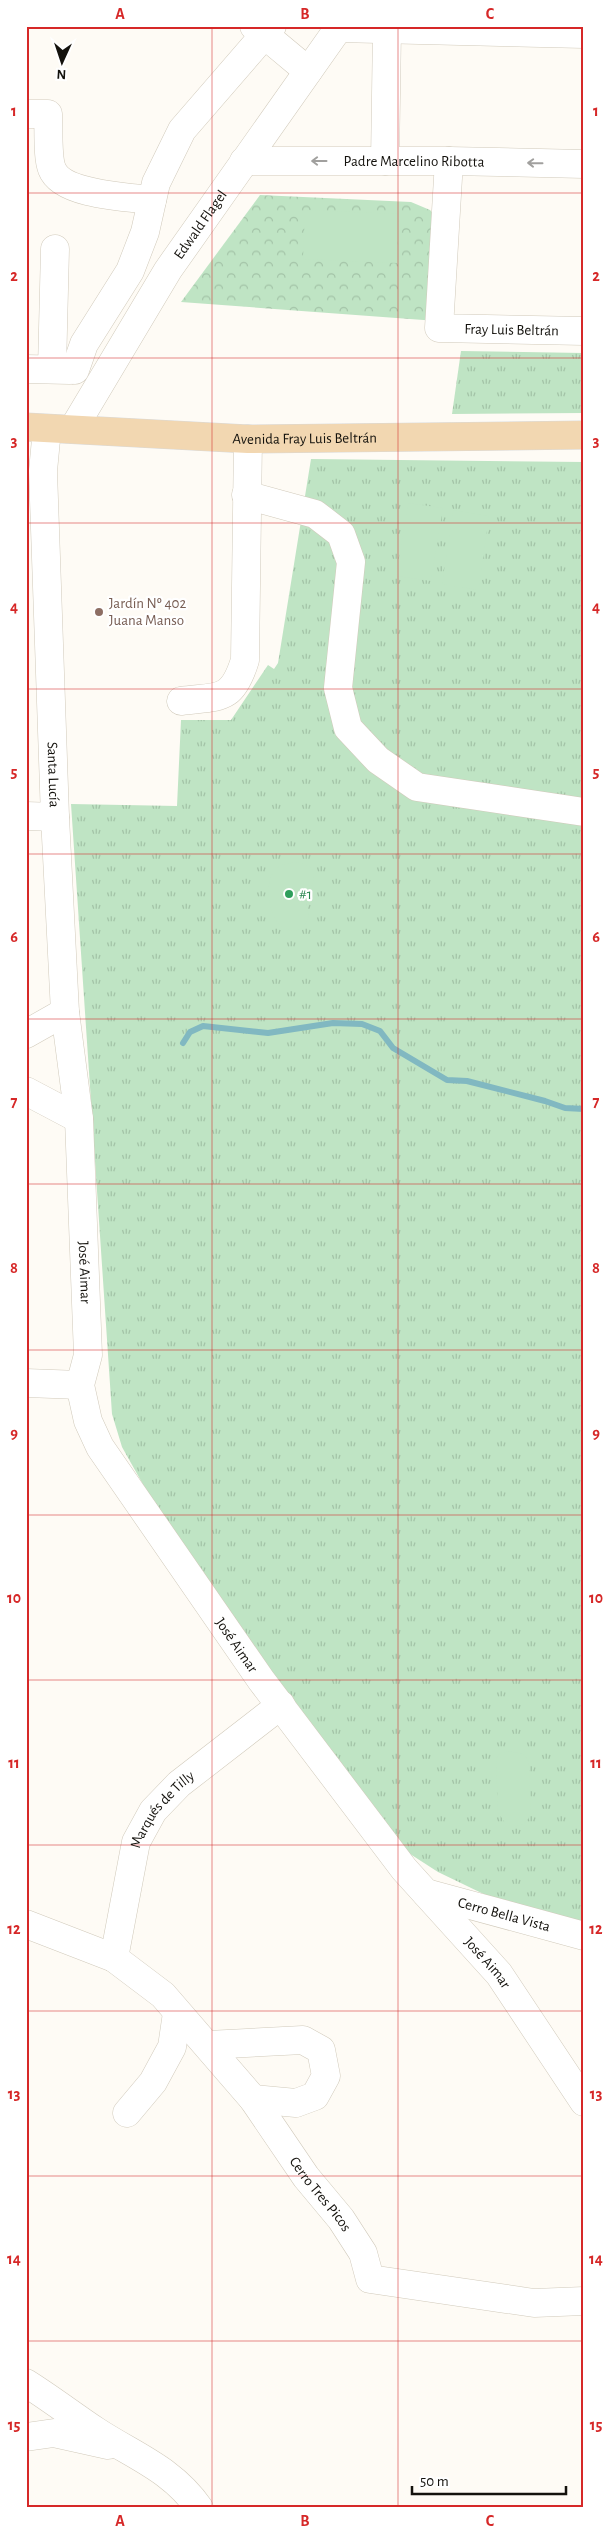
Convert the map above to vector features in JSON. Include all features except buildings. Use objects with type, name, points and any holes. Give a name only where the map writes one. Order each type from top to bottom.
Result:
[{"type":"main road","name":"Avenida Fray Luis Beltrán","points":[[49,429],[248,439],[584,436]]},
{"type":"street","points":[[339,27],[584,34]]},
{"type":"street","name":"Edwald Flagel","points":[[49,429],[107,371],[168,270],[339,27]]},
{"type":"street","points":[[51,369],[84,344],[130,271],[145,232],[152,200],[166,159],[182,130],[263,29],[308,71]]},
{"type":"street","points":[[385,161],[388,29]]},
{"type":"street","points":[[37,114],[51,168],[58,178],[77,189],[152,200]]},
{"type":"street","name":"Padre Marcelino Ribotta","points":[[244,162],[449,161],[584,164]]},
{"type":"street","name":"Fray Luis Beltrán","points":[[449,161],[439,328],[584,331]]},
{"type":"street","points":[[51,369],[55,248]]},
{"type":"street","points":[[51,369],[107,371]]},
{"type":"street","name":"Santa Lucía","points":[[49,429],[43,471],[55,817],[65,1012],[79,1119]]},
{"type":"street","points":[[181,701],[225,695],[238,682],[245,660],[248,439]]},
{"type":"street","points":[[246,495],[315,514],[341,534],[351,562],[338,688],[348,728],[378,760],[417,787],[584,812]]},
{"type":"street","points":[[26,816],[55,817]]},
{"type":"street","points":[[26,1034],[65,1012]]},
{"type":"street","points":[[26,1091],[79,1119]]},
{"type":"street","name":"José Aimar","points":[[79,1119],[88,1355],[80,1385],[88,1420],[100,1447],[281,1705],[404,1869],[499,1974],[584,2101]]},
{"type":"street","points":[[26,1383],[80,1385]]},
{"type":"street","name":"Marqués de Tilly","points":[[114,1958],[136,1842],[153,1811],[179,1784],[281,1705]]},
{"type":"street","name":"Cerro Bella Vista","points":[[426,1893],[584,1936]]},
{"type":"street","points":[[26,1924],[114,1958]]},
{"type":"street","points":[[26,1943],[114,1958]]},
{"type":"street","name":"Cerro Tres Picos","points":[[114,1958],[163,1995],[253,2099],[306,2176],[341,2219],[363,2253],[370,2279],[534,2303],[584,2301]]},
{"type":"street","points":[[127,2113],[153,2082],[172,2047],[177,2013]]},
{"type":"street","points":[[208,2045],[303,2040],[321,2050],[326,2076],[315,2096],[296,2103],[253,2099]]},
{"type":"street","points":[[26,2383],[126,2449],[151,2462],[187,2490],[199,2508]]},
{"type":"street","points":[[26,2437],[54,2433],[126,2449]]},
{"type":"green space","points":[[260,195],[411,202],[430,210],[441,223],[437,321],[181,302]]},
{"type":"green space","points":[[305,210],[399,214],[397,263],[303,259]]},
{"type":"green space","points":[[461,351],[584,353],[584,413],[452,414]]},
{"type":"green space","points":[[311,459],[584,462],[584,1926],[496,1900],[438,1872],[407,1852],[237,1625],[154,1504],[122,1447],[112,1414],[71,804],[177,806],[181,720],[231,720],[268,665],[274,669],[278,663]]},
{"type":"green space","points":[[408,503],[443,508],[431,581],[396,576]]},
{"type":"green space","points":[[453,510],[489,516],[479,590],[442,584]]},
{"type":"green space","name":"#1","points":[[298,862],[312,869],[314,878],[308,895],[306,923],[302,928],[292,930],[281,926],[274,917],[269,900],[269,887],[275,870],[284,864]]},
{"type":"green space","points":[[509,1751],[523,1754],[528,1761],[530,1769],[530,1810],[529,1816],[522,1825],[505,1823],[498,1812],[496,1759],[500,1753]]},
{"type":"waterway","points":[[183,1043],[190,1032],[203,1026],[268,1033],[333,1023],[362,1024],[380,1031],[393,1048],[447,1080],[467,1081],[565,1108],[584,1109]]},
{"type":"place","name":"Jardín Nº 402 Juana Manso","points":[[99,612]]},
{"type":"place","name":"#1","points":[[289,894]]}]
